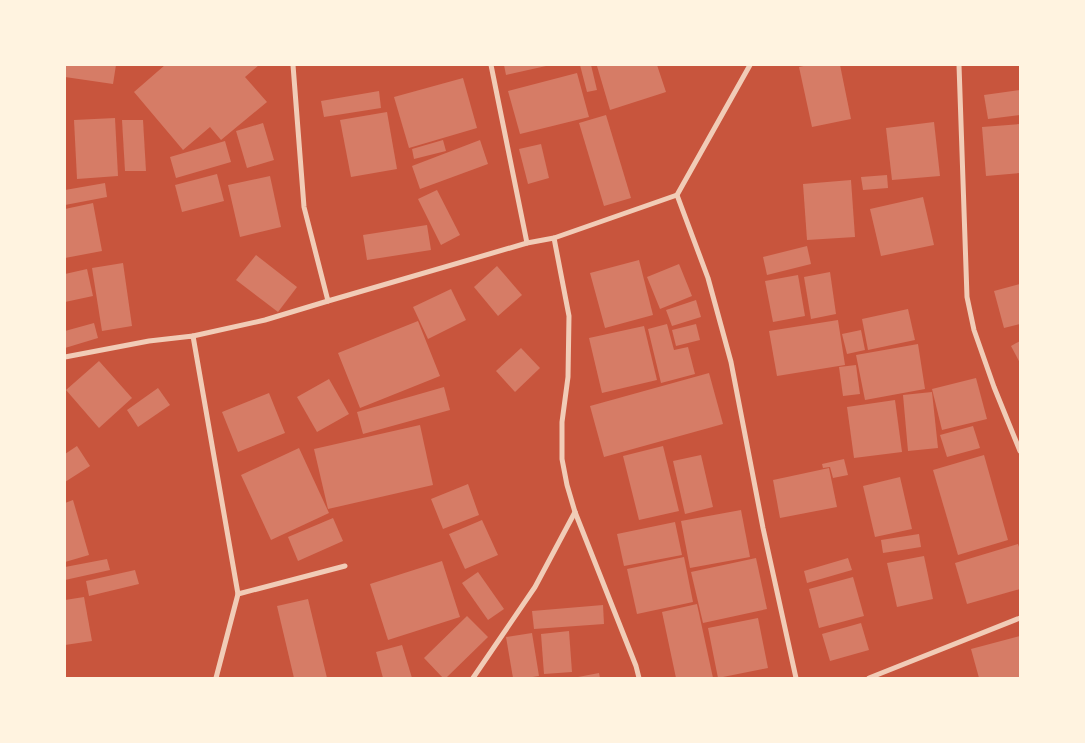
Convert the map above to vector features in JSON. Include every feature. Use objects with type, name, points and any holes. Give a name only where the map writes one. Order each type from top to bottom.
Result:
[{"type":"street","points":[[293,65],[304,207],[328,301]]},
{"type":"street","points":[[491,65],[527,243]]},
{"type":"street","points":[[65,358],[149,342],[193,336],[265,320],[527,243],[554,238],[677,195],[750,65]]},
{"type":"street","points":[[959,65],[968,297],[974,330],[1020,452]]},
{"type":"street","points":[[677,195],[708,278],[731,362],[762,528],[796,678]]},
{"type":"street","points":[[554,238],[569,316],[568,377],[562,422],[562,458],[567,485],[575,512],[636,666],[639,678]]},
{"type":"street","points":[[193,336],[238,594],[216,678]]},
{"type":"street","points":[[472,678],[535,587],[575,512]]},
{"type":"street","points":[[238,594],[345,566]]},
{"type":"street","points":[[869,678],[1020,618]]},
{"type":"building","points":[[65,65],[116,65],[113,84],[65,77]]},
{"type":"building","points":[[165,65],[259,65],[245,77],[267,102],[221,140],[210,127],[183,150],[134,92]]},
{"type":"building","points":[[504,65],[546,65],[546,66],[506,75]]},
{"type":"building","points":[[580,65],[591,65],[597,90],[587,92]]},
{"type":"building","points":[[657,65],[666,92],[610,110],[597,66]]},
{"type":"building","points":[[808,65],[840,65],[851,119],[812,127],[799,67]]},
{"type":"building","points":[[577,73],[589,117],[520,134],[508,91]]},
{"type":"building","points":[[463,78],[477,128],[409,148],[394,97]]},
{"type":"building","points":[[1020,90],[1020,115],[988,119],[984,95]]},
{"type":"building","points":[[379,91],[381,108],[324,117],[321,101]]},
{"type":"building","points":[[387,112],[397,169],[351,177],[340,120]]},
{"type":"building","points":[[606,115],[631,198],[604,206],[579,123]]},
{"type":"building","points":[[115,118],[118,176],[77,179],[74,120]]},
{"type":"building","points":[[122,120],[143,120],[146,171],[125,171]]},
{"type":"building","points":[[934,122],[940,176],[892,180],[886,128]]},
{"type":"building","points":[[263,123],[274,160],[247,168],[236,131]]},
{"type":"building","points":[[1020,124],[1020,173],[986,176],[982,127]]},
{"type":"building","points":[[443,140],[446,151],[414,159],[412,149]]},
{"type":"building","points":[[480,140],[488,164],[420,189],[412,166]]},
{"type":"building","points":[[225,141],[231,162],[176,178],[170,157]]},
{"type":"building","points":[[541,144],[549,178],[528,184],[519,149]]},
{"type":"building","points":[[217,174],[224,201],[182,212],[175,185]]},
{"type":"building","points":[[887,175],[888,188],[863,190],[861,177]]},
{"type":"building","points":[[270,176],[281,227],[240,237],[228,185]]},
{"type":"building","points":[[851,180],[855,237],[807,240],[803,184]]},
{"type":"building","points":[[105,183],[107,197],[65,205],[65,190]]},
{"type":"building","points":[[437,190],[460,235],[441,245],[418,199]]},
{"type":"building","points":[[923,197],[934,245],[881,256],[870,209]]},
{"type":"building","points":[[93,203],[102,251],[65,258],[65,209]]},
{"type":"building","points":[[427,225],[431,250],[367,260],[363,235]]},
{"type":"building","points":[[807,246],[811,264],[767,275],[763,257]]},
{"type":"building","points":[[256,255],[297,287],[278,312],[236,280]]},
{"type":"building","points":[[639,260],[653,315],[605,328],[590,273]]},
{"type":"building","points":[[123,263],[132,326],[102,331],[92,268]]},
{"type":"building","points":[[679,264],[692,296],[660,309],[647,277]]},
{"type":"building","points":[[497,266],[522,295],[498,316],[474,287]]},
{"type":"building","points":[[87,269],[93,296],[65,302],[65,274]]},
{"type":"building","points":[[830,272],[836,314],[811,319],[804,277]]},
{"type":"building","points":[[798,275],[805,316],[773,322],[765,281]]},
{"type":"building","points":[[1020,284],[1020,324],[1004,328],[994,291]]},
{"type":"building","points":[[451,289],[466,320],[428,339],[413,307]]},
{"type":"building","points":[[696,300],[701,317],[672,326],[666,310]]},
{"type":"building","points":[[908,309],[915,340],[868,350],[862,319]]},
{"type":"building","points":[[838,320],[845,365],[777,376],[769,331]]},
{"type":"building","points":[[418,321],[440,376],[360,408],[338,353]]},
{"type":"building","points":[[94,323],[98,338],[65,348],[65,331]]},
{"type":"building","points":[[667,324],[674,350],[688,347],[695,374],[661,383],[648,329]]},
{"type":"building","points":[[696,324],[700,340],[676,346],[672,330]]},
{"type":"building","points":[[644,326],[657,380],[602,393],[589,338]]},
{"type":"building","points":[[861,330],[865,350],[847,354],[842,334]]},
{"type":"building","points":[[1020,341],[1020,363],[1011,346]]},
{"type":"building","points":[[918,344],[925,389],[865,400],[856,355]]},
{"type":"building","points":[[521,348],[540,368],[515,392],[496,371]]},
{"type":"building","points":[[99,361],[132,398],[99,428],[66,390]]},
{"type":"building","points":[[856,365],[860,394],[843,396],[839,367]]},
{"type":"building","points":[[709,373],[723,424],[604,457],[590,406]]},
{"type":"building","points":[[976,378],[987,419],[942,430],[932,389]]},
{"type":"building","points":[[329,379],[349,414],[317,432],[297,397]]},
{"type":"building","points":[[444,387],[450,410],[363,434],[357,412]]},
{"type":"building","points":[[158,388],[170,405],[138,427],[127,410]]},
{"type":"building","points":[[932,392],[938,448],[908,451],[903,395]]},
{"type":"building","points":[[269,393],[285,433],[238,452],[222,412]]},
{"type":"building","points":[[895,400],[902,452],[854,458],[847,407]]},
{"type":"building","points":[[420,425],[433,485],[328,509],[314,449]]},
{"type":"building","points":[[973,426],[980,448],[947,457],[940,435]]},
{"type":"building","points":[[77,446],[90,466],[65,482],[65,454]]},
{"type":"building","points":[[663,446],[679,511],[639,520],[623,456]]},
{"type":"building","points":[[299,448],[329,513],[271,540],[241,475]]},
{"type":"building","points":[[701,455],[713,507],[685,514],[673,461]]},
{"type":"building","points":[[984,455],[1008,540],[958,555],[933,470]]},
{"type":"building","points":[[844,459],[848,475],[833,478],[830,467],[823,468],[822,464]]},
{"type":"building","points":[[829,468],[837,507],[780,518],[773,480]]},
{"type":"building","points":[[900,477],[912,529],[875,537],[863,486]]},
{"type":"building","points":[[468,484],[479,515],[443,529],[431,499]]},
{"type":"building","points":[[73,500],[89,555],[65,562],[65,503]]},
{"type":"building","points":[[741,510],[750,557],[690,568],[681,521]]},
{"type":"building","points":[[333,518],[343,541],[298,561],[288,537]]},
{"type":"building","points":[[482,520],[498,555],[465,569],[449,534]]},
{"type":"building","points":[[675,522],[682,555],[624,566],[617,534]]},
{"type":"building","points":[[919,534],[921,547],[883,553],[881,540]]},
{"type":"building","points":[[1018,544],[1020,550],[1020,589],[967,604],[955,563]]},
{"type":"building","points":[[924,556],[933,599],[897,607],[887,563]]},
{"type":"building","points":[[684,557],[693,602],[637,614],[627,569]]},
{"type":"building","points":[[756,558],[767,609],[703,623],[691,572]]},
{"type":"building","points":[[848,558],[852,570],[807,583],[804,571]]},
{"type":"building","points":[[107,559],[110,570],[65,580],[65,567]]},
{"type":"building","points":[[442,561],[460,617],[388,640],[370,584]]},
{"type":"building","points":[[135,570],[139,584],[89,596],[86,581]]},
{"type":"building","points":[[478,572],[504,609],[488,620],[462,583]]},
{"type":"building","points":[[853,577],[864,616],[819,628],[809,589]]},
{"type":"building","points":[[84,597],[92,641],[65,645],[65,600]]},
{"type":"building","points":[[308,599],[327,678],[294,678],[277,606]]},
{"type":"building","points":[[697,604],[713,678],[676,678],[662,612]]},
{"type":"building","points":[[603,605],[604,624],[534,629],[532,611]]},
{"type":"building","points":[[467,616],[488,637],[446,678],[443,678],[424,658]]},
{"type":"building","points":[[758,618],[768,668],[718,678],[708,628]]},
{"type":"building","points":[[861,623],[869,650],[830,661],[822,634]]},
{"type":"building","points":[[569,631],[572,672],[544,674],[541,634]]},
{"type":"building","points":[[532,633],[539,676],[513,678],[506,637]]},
{"type":"building","points":[[1020,636],[1020,678],[979,678],[971,649]]},
{"type":"building","points":[[402,645],[412,678],[383,678],[376,652]]},
{"type":"building","points":[[599,673],[600,678],[578,678],[578,677]]}]
